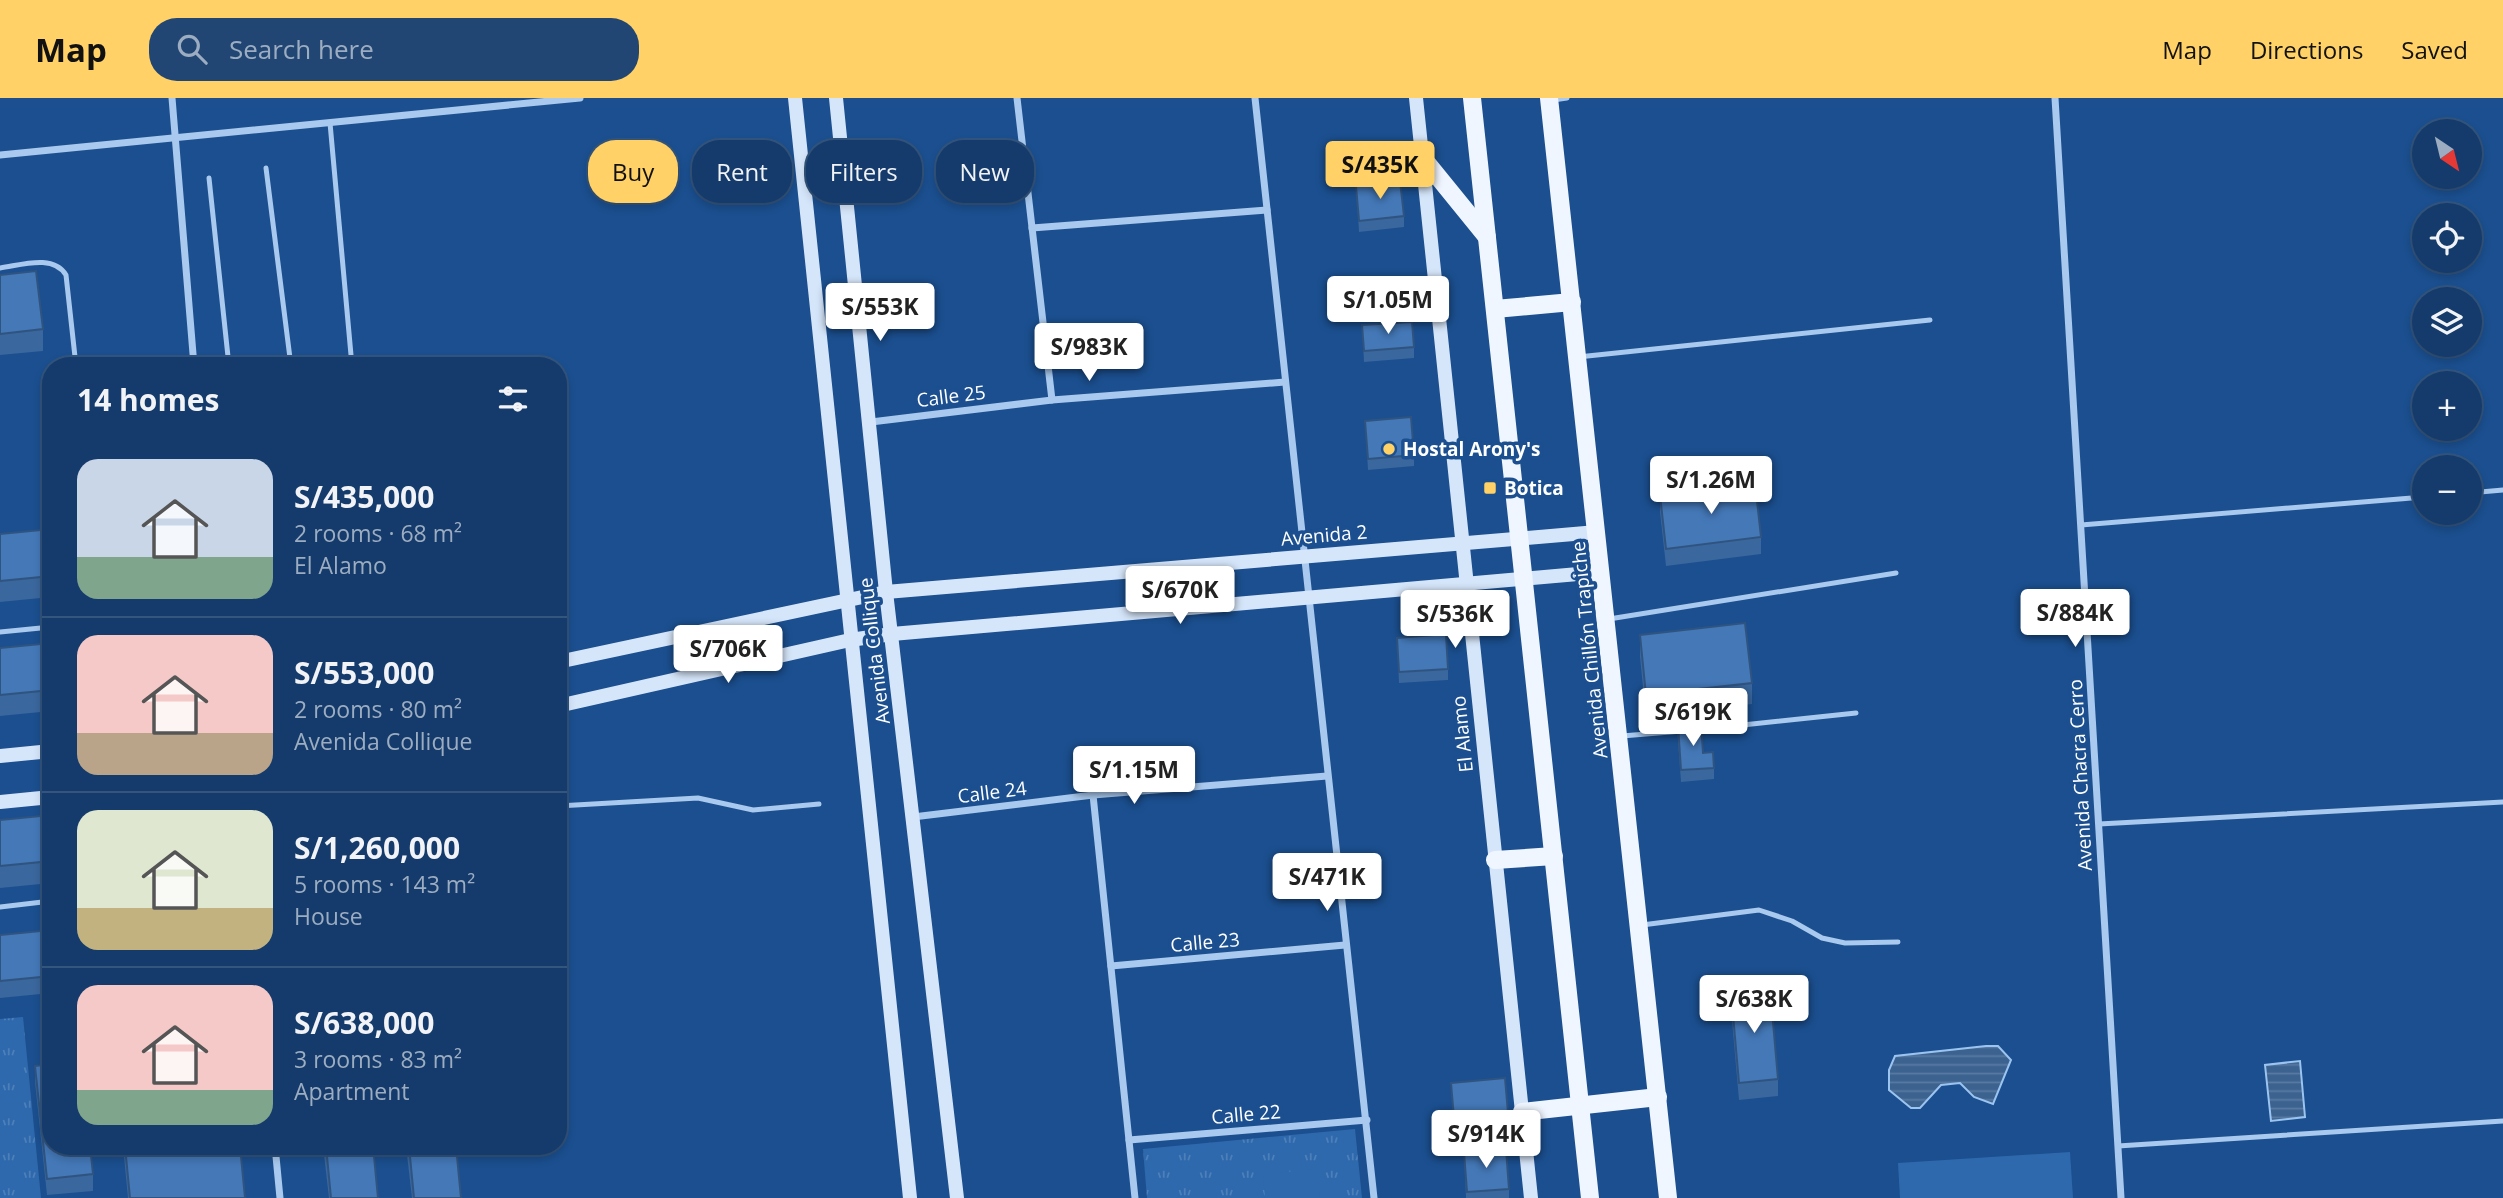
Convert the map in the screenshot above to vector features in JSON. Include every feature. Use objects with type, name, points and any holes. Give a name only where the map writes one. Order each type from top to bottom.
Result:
[{"type":"main road","points":[[1472,98],[1590,1198]]},
{"type":"main road","name":"Avenida Chillón Trapiche","points":[[1555,99],[1572,302],[1668,1198]]},
{"type":"main road","points":[[1422,157],[1487,237]]},
{"type":"main road","points":[[1495,309],[1572,302]]},
{"type":"main road","points":[[1495,860],[1554,856]]},
{"type":"main road","points":[[1521,1112],[1658,1097]]},
{"type":"street","points":[[172,98],[193,357]]},
{"type":"street","points":[[0,155],[580,98]]},
{"type":"street","points":[[795,98],[910,1198]]},
{"type":"street","name":"Avenida Collique","points":[[836,98],[871,422],[886,593],[957,1198]]},
{"type":"street","points":[[1017,98],[1052,400]]},
{"type":"street","points":[[1255,98],[1374,1198]]},
{"type":"street","name":"El Alamo","points":[[1416,98],[1460,543],[1531,1198]]},
{"type":"street","name":"Avenida Chacra Cerro","points":[[2055,98],[2121,1198]]},
{"type":"street","points":[[1032,228],[1267,210]]},
{"type":"street","name":"Calle 25","points":[[871,422],[1052,400],[1285,382]]},
{"type":"street","name":"Avenida 2","points":[[567,660],[847,599],[886,593],[1597,532]]},
{"type":"street","points":[[567,704],[850,640],[892,634],[1601,572]]},
{"type":"street","points":[[729,626],[742,630],[752,645],[742,664]]},
{"type":"street","points":[[0,756],[42,752]]},
{"type":"street","name":"Calle 24","points":[[913,817],[1093,795],[1327,776]]},
{"type":"street","points":[[1093,795],[1135,1198]]},
{"type":"street","points":[[0,802],[42,797]]},
{"type":"street","name":"Calle 23","points":[[1111,966],[1345,945]]},
{"type":"street","name":"Calle 22","points":[[1129,1140],[1367,1120]]},
{"type":"street","points":[[276,1155],[281,1198]]},
{"type":"lane","points":[[330,123],[351,357]]},
{"type":"lane","points":[[266,167],[290,357]]},
{"type":"lane","points":[[209,178],[228,357]]},
{"type":"lane","points":[[0,268],[51,262],[60,265],[66,275],[75,357]]},
{"type":"lane","points":[[1578,357],[1930,320]]},
{"type":"lane","points":[[2482,492],[2503,490]]},
{"type":"lane","points":[[2081,525],[2412,498]]},
{"type":"lane","points":[[1606,619],[1896,573]]},
{"type":"lane","points":[[0,632],[42,628]]},
{"type":"lane","points":[[1619,737],[1856,713]]},
{"type":"lane","points":[[567,805],[698,798],[753,810],[819,804]]},
{"type":"lane","points":[[2099,824],[2503,802]]},
{"type":"lane","points":[[0,907],[42,902]]},
{"type":"lane","points":[[1639,926],[1759,910],[1792,921],[1822,938],[1898,942]]},
{"type":"lane","points":[[2118,1146],[2503,1121]]},
{"type":"green space","points":[[23,1017],[41,1198],[0,1198],[0,1019]]},
{"type":"green space","points":[[1355,1129],[1362,1198],[1147,1198],[1143,1149]]},
{"type":"green space","points":[[2070,1152],[2073,1198],[1900,1198],[1898,1163]]},
{"type":"green space","points":[[1318,1169],[1320,1198],[1265,1198],[1263,1174]]},
{"type":"shaded area","points":[[1998,1046],[2011,1060],[1993,1104],[1974,1097],[1960,1083],[1941,1085],[1920,1108],[1911,1108],[1889,1090],[1889,1070],[1895,1056]]},
{"type":"shaded area","points":[[2300,1061],[2305,1117],[2271,1121],[2265,1065]]},
{"type":"building","points":[[1400,181],[1404,216],[1359,221],[1356,186]]},
{"type":"building","points":[[36,271],[43,329],[0,334],[0,275]]},
{"type":"building","points":[[1412,322],[1414,347],[1364,351],[1362,325]]},
{"type":"building","name":"Hostal Arony's","points":[[1411,417],[1414,455],[1368,459],[1365,421]]},
{"type":"building","points":[[1755,483],[1761,537],[1666,549],[1660,495]]},
{"type":"building","points":[[42,530],[42,577],[0,581],[0,534]]},
{"type":"building","points":[[1745,623],[1752,683],[1699,689],[1700,701],[1677,704],[1676,692],[1646,695],[1640,635]]},
{"type":"building","points":[[1446,634],[1448,669],[1399,672],[1397,638]]},
{"type":"building","points":[[42,644],[42,691],[0,695],[0,648]]},
{"type":"building","points":[[1701,722],[1703,753],[1713,752],[1714,768],[1681,770],[1678,725]]},
{"type":"building","points":[[42,816],[42,862],[0,866],[0,820]]},
{"type":"building","points":[[42,931],[42,977],[0,981],[0,935]]},
{"type":"building","points":[[1770,988],[1778,1079],[1739,1083],[1731,992]]},
{"type":"building","points":[[42,1065],[42,1132],[35,1066]]},
{"type":"building","points":[[1505,1078],[1508,1113],[1454,1118],[1451,1083]]},
{"type":"building","points":[[1506,1149],[1509,1189],[1467,1192],[1464,1152]]},
{"type":"building","points":[[44,1155],[91,1155],[93,1174],[47,1179]]},
{"type":"building","points":[[126,1155],[241,1155],[245,1198],[130,1198]]},
{"type":"building","points":[[327,1155],[374,1155],[378,1198],[331,1198]]},
{"type":"building","points":[[410,1155],[457,1155],[461,1198],[414,1198]]},
{"type":"place","name":"Hostal Arony's","points":[[1389,449]]},
{"type":"place","name":"Botica","points":[[1490,488]]}]
